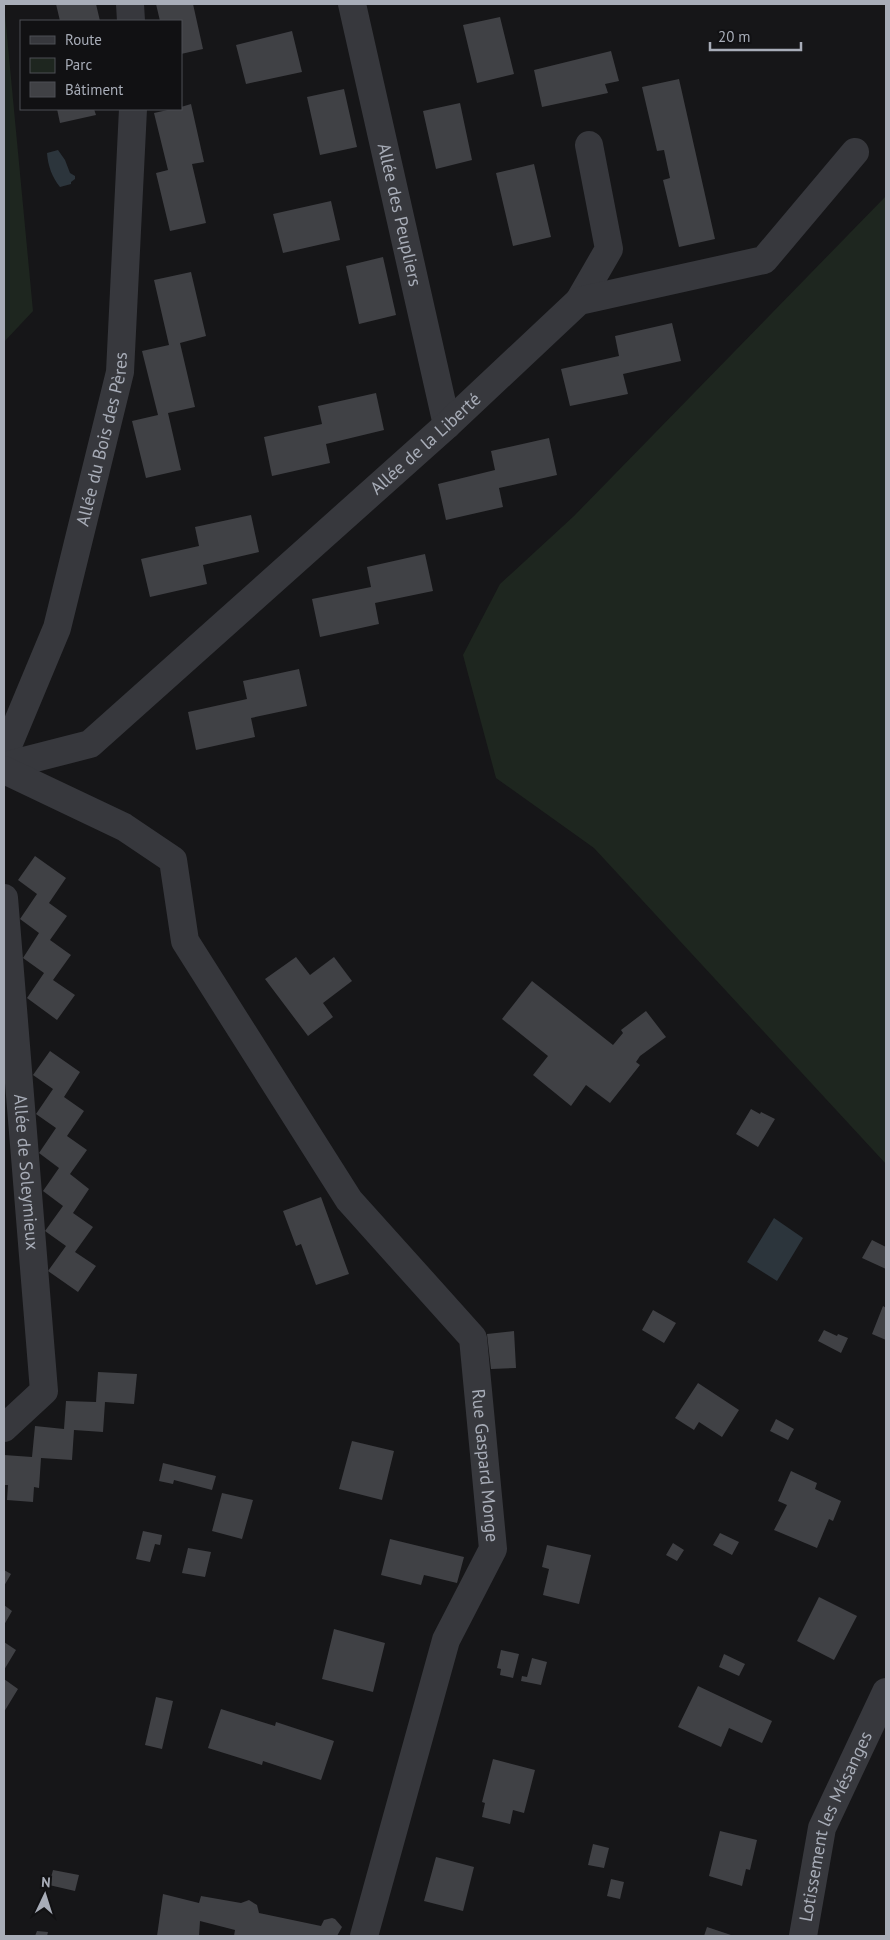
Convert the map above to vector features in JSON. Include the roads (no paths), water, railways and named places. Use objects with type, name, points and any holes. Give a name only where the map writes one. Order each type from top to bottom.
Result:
[{"type":"street","points":[[130,4],[131,20]]},
{"type":"street","name":"Allée des Peupliers","points":[[352,4],[447,426]]},
{"type":"street","name":"Allée du Bois des Pères","points":[[4,755],[57,628],[120,372],[133,110]]},
{"type":"street","points":[[579,301],[609,249],[589,144]]},
{"type":"street","points":[[579,301],[764,260],[854,152]]},
{"type":"street","name":"Allée de la Liberté","points":[[4,768],[90,744],[447,426],[579,301]]},
{"type":"street","name":"Rue Gaspard Monge","points":[[4,768],[124,826],[173,860],[185,941],[349,1200],[473,1338],[493,1549],[446,1640],[364,1936]]},
{"type":"street","name":"Allée de Soleymieux","points":[[4,898],[44,1391],[4,1428]]},
{"type":"street","name":"Lotissement les Mésanges","points":[[804,1936],[822,1828],[886,1692]]}]
